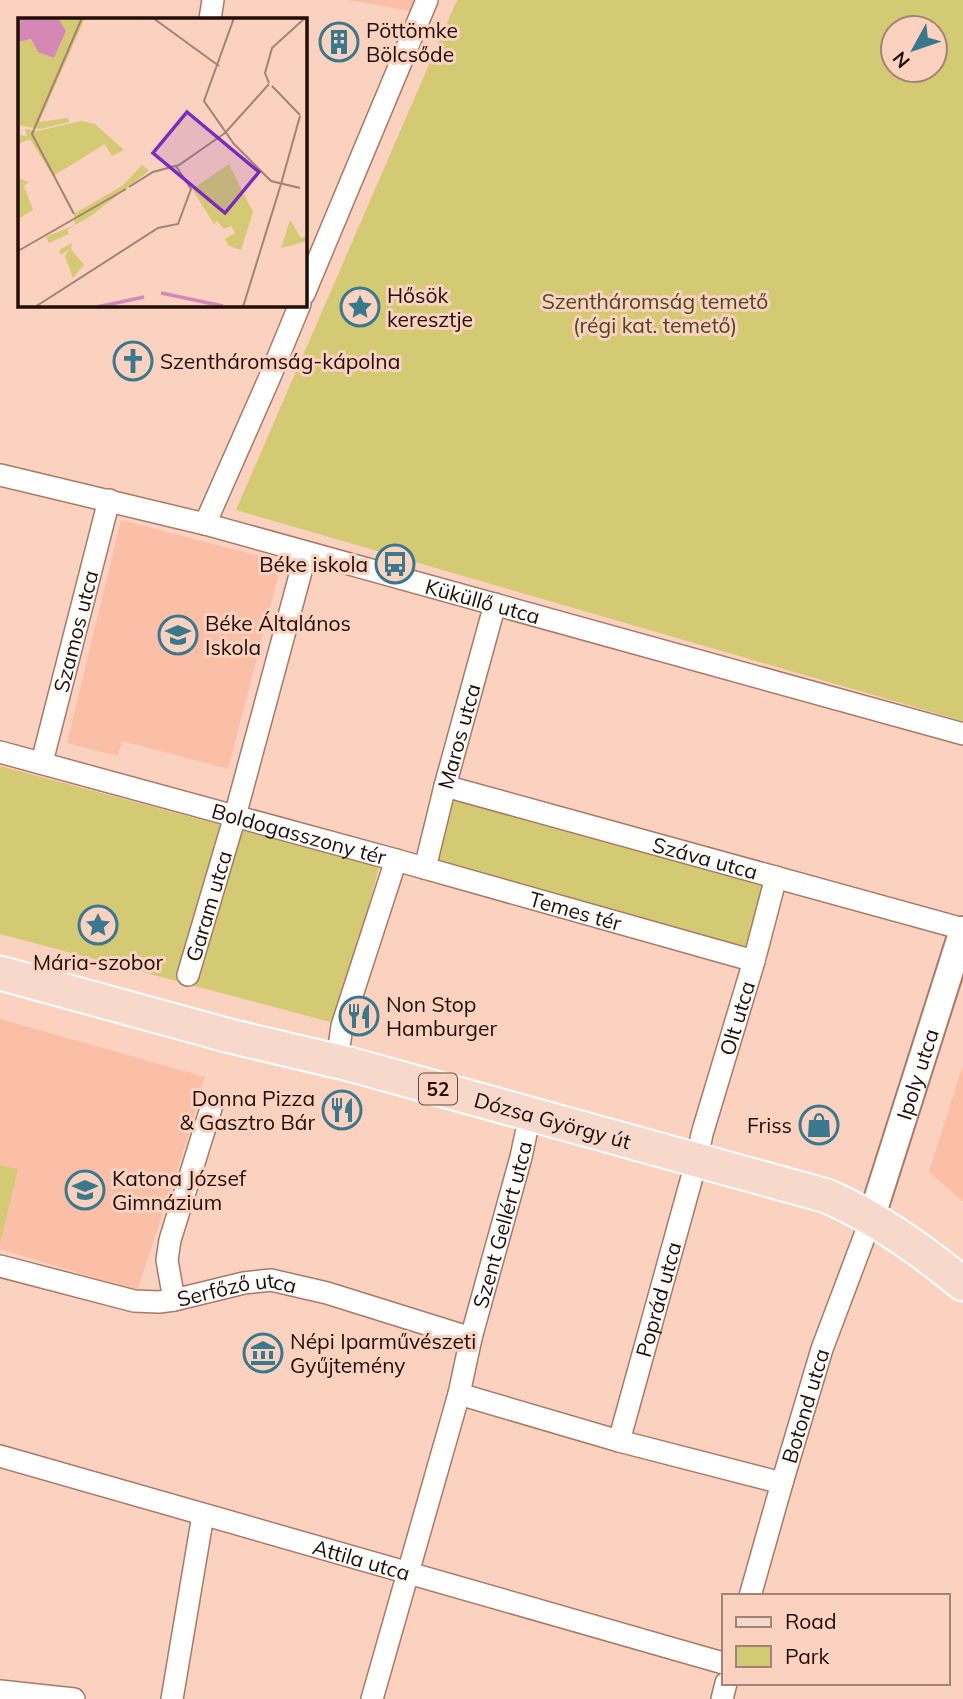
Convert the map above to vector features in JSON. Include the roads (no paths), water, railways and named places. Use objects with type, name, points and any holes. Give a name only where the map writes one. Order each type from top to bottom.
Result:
[{"type":"main road","name":"Dózsa György út","points":[[0,973],[230,1036],[337,1061],[827,1196],[871,1219],[926,1254],[963,1284]]},
{"type":"street","points":[[210,18],[213,0]]},
{"type":"street","points":[[306,289],[427,0]]},
{"type":"street","points":[[205,524],[299,306]]},
{"type":"street","name":"Küküllő utca","points":[[0,475],[205,524],[963,734]]},
{"type":"street","name":"Szamos utca","points":[[42,762],[109,500]]},
{"type":"street","name":"Garam utca","points":[[188,975],[235,817],[306,553]]},
{"type":"street","name":"Maros utca","points":[[425,868],[495,604]]},
{"type":"street","name":"Boldogasszony tér","points":[[0,752],[396,860],[342,1026],[337,1061]]},
{"type":"street","name":"Száva utca","points":[[445,786],[963,929]]},
{"type":"street","name":"Temes tér","points":[[396,860],[754,961]]},
{"type":"street","name":"Olt utca","points":[[697,1159],[776,877]]},
{"type":"street","name":"Ipoly utca","points":[[871,1219],[963,929]]},
{"type":"street","points":[[174,1300],[167,1260],[170,1240],[212,1105]]},
{"type":"street","name":"Szent Gellért utca","points":[[372,1699],[459,1394],[471,1338],[530,1115]]},
{"type":"street","name":"Poprád utca","points":[[620,1441],[697,1159]]},
{"type":"street","name":"Botond utca","points":[[751,1594],[822,1349],[871,1219]]},
{"type":"street","name":"Serfőző utca","points":[[0,1266],[134,1301],[174,1300],[244,1283],[271,1280],[327,1293],[471,1338]]},
{"type":"street","points":[[459,1394],[620,1441],[782,1483]]},
{"type":"street","name":"Attila utca","points":[[0,1456],[722,1663]]},
{"type":"street","points":[[172,1699],[203,1515]]},
{"type":"street","points":[[0,1691],[23,1697],[74,1699]]},
{"type":"place","name":"Pöttömke Bölcsőde","points":[[339,42]]},
{"type":"place","name":"Hősök keresztje","points":[[360,307]]},
{"type":"place","name":"Szentháromság-kápolna","points":[[133,361]]},
{"type":"place","name":"Béke iskola","points":[[395,564]]},
{"type":"place","name":"Béke Általános Iskola","points":[[178,635]]},
{"type":"place","name":"Mária-szobor","points":[[98,925]]},
{"type":"place","name":"Non Stop Hamburger","points":[[359,1016]]},
{"type":"place","name":"Donna Pizza & Gasztro Bár","points":[[342,1110]]},
{"type":"place","name":"Friss","points":[[819,1125]]},
{"type":"place","name":"Katona József Gimnázium","points":[[85,1190]]},
{"type":"place","name":"Népi Iparművészeti Gyűjtemény","points":[[263,1353]]},
{"type":"park label","name":"Szentháromság temető (régi kat. temető)","points":[[655,313]]}]
